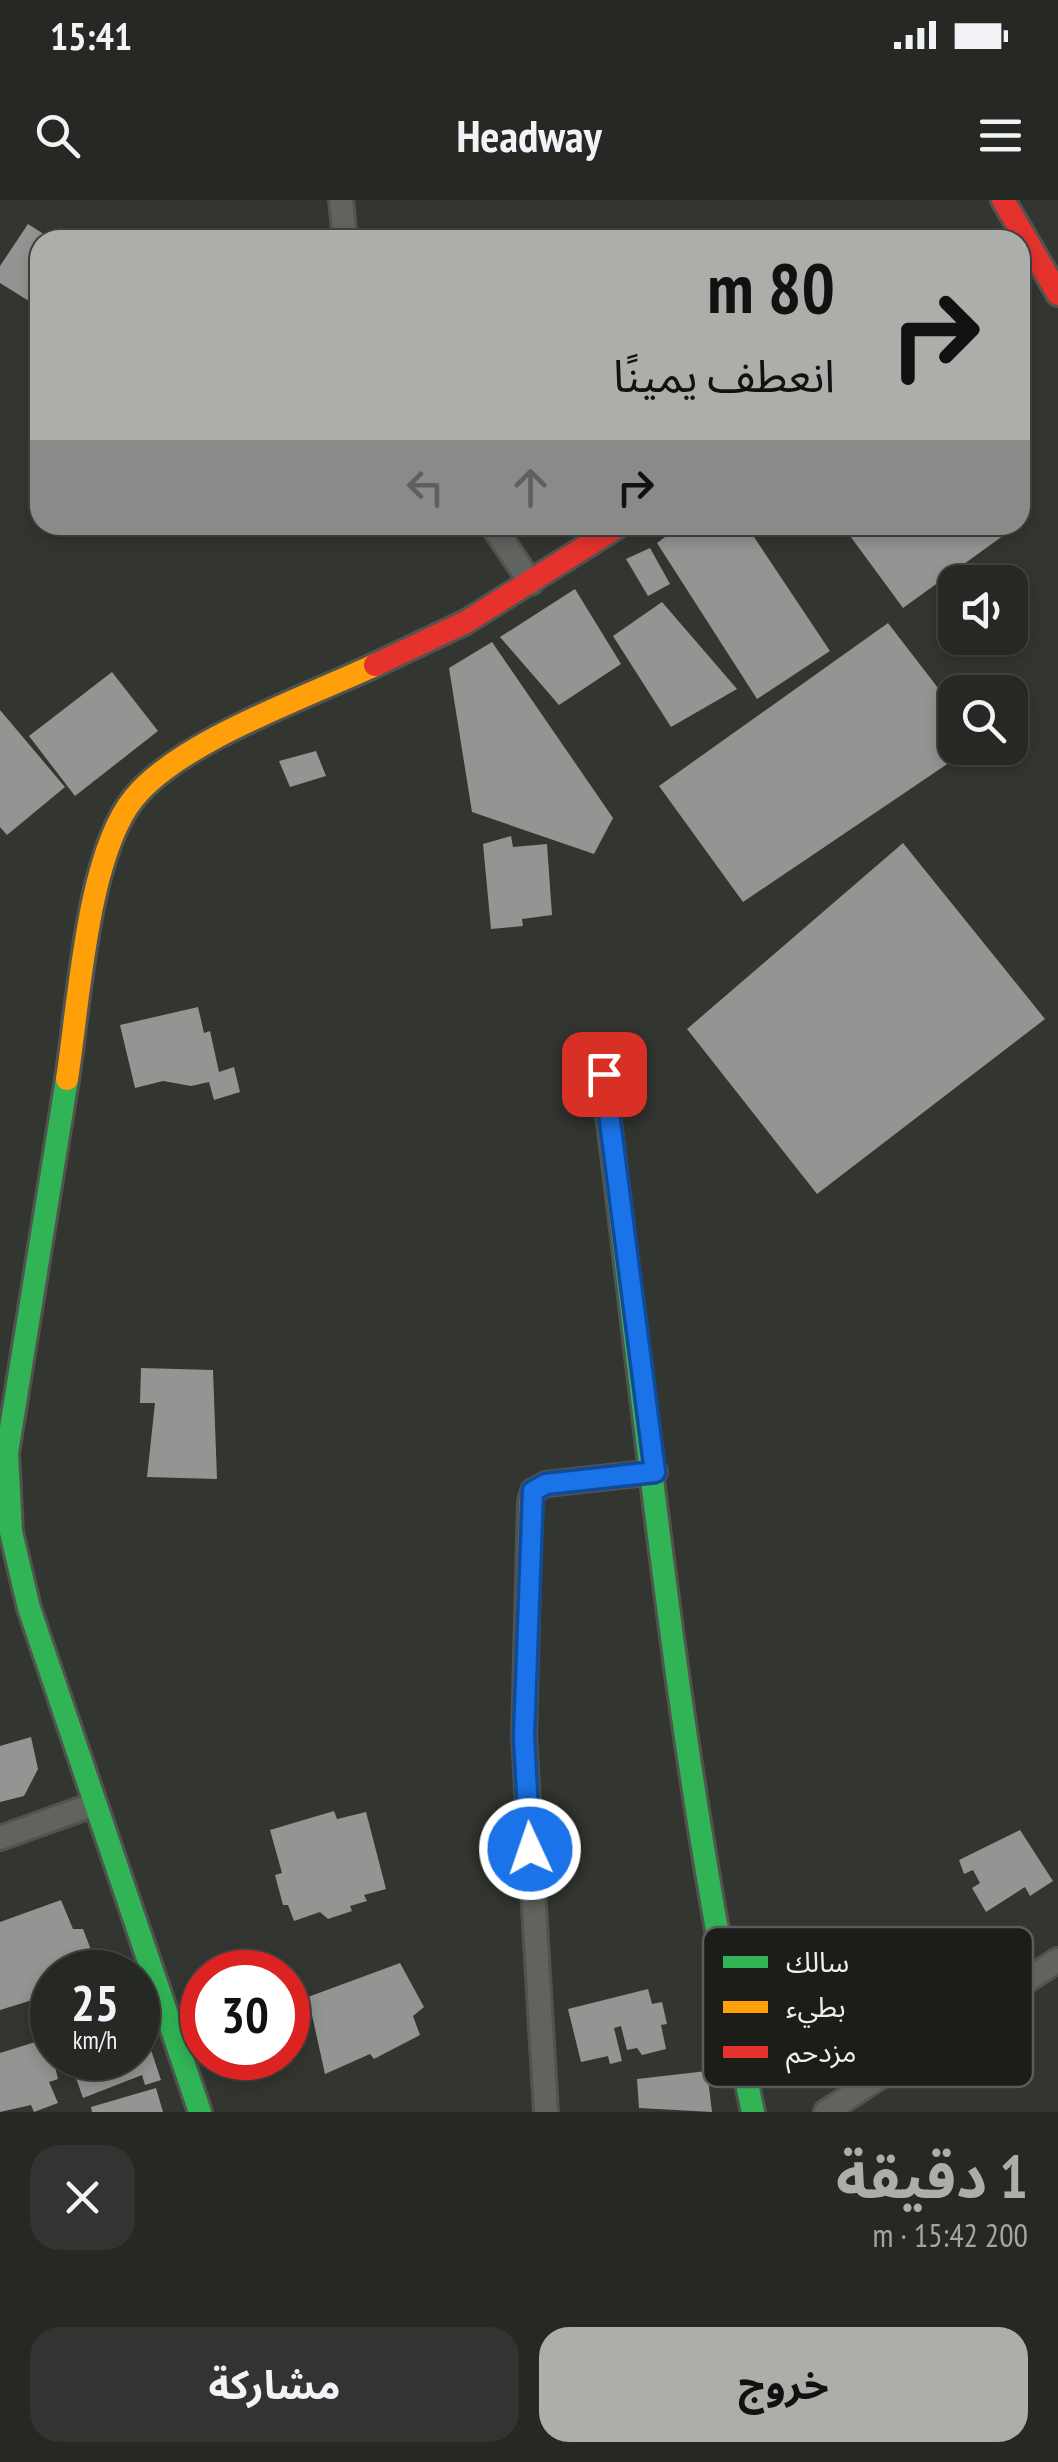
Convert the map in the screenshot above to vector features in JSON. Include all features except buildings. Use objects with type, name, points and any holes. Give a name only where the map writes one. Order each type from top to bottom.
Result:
[{"type":"street","points":[[341,200],[344,230]]},
{"type":"street","points":[[1003,200],[1015,230]]},
{"type":"street","points":[[1030,264],[1058,294]]},
{"type":"street","points":[[499,535],[531,583]]},
{"type":"street","points":[[200,2112],[14,1561],[5,1500],[7,1453],[103,857],[119,815],[145,781],[188,754],[466,622],[605,535]]},
{"type":"street","points":[[604,1074],[690,1762],[717,1927]]},
{"type":"street","points":[[546,2112],[524,1736],[530,1502],[533,1491],[546,1484],[655,1472]]},
{"type":"street","points":[[0,1838],[96,1804]]},
{"type":"street","points":[[1033,1976],[1058,1960]]},
{"type":"street","points":[[748,2087],[753,2112]]},
{"type":"street","points":[[826,2112],[864,2087]]},
{"type":"traffic: fast","points":[[603,1074],[684,1725],[717,1927]]},
{"type":"traffic: fast","points":[[67,1079],[7,1453],[11,1532],[29,1608],[200,2112]]},
{"type":"traffic: fast","points":[[748,2087],[753,2112]]},
{"type":"traffic: slow","points":[[67,1079],[95,892],[118,823],[134,798],[155,777],[213,739],[375,665]]},
{"type":"traffic: jam","points":[[1003,200],[1021,230]]},
{"type":"traffic: jam","points":[[1030,246],[1058,294]]},
{"type":"traffic: jam","points":[[375,665],[466,622],[604,535]]},
{"type":"route","points":[[530,1849],[524,1736],[533,1491],[546,1484],[655,1472],[604,1074]]}]
